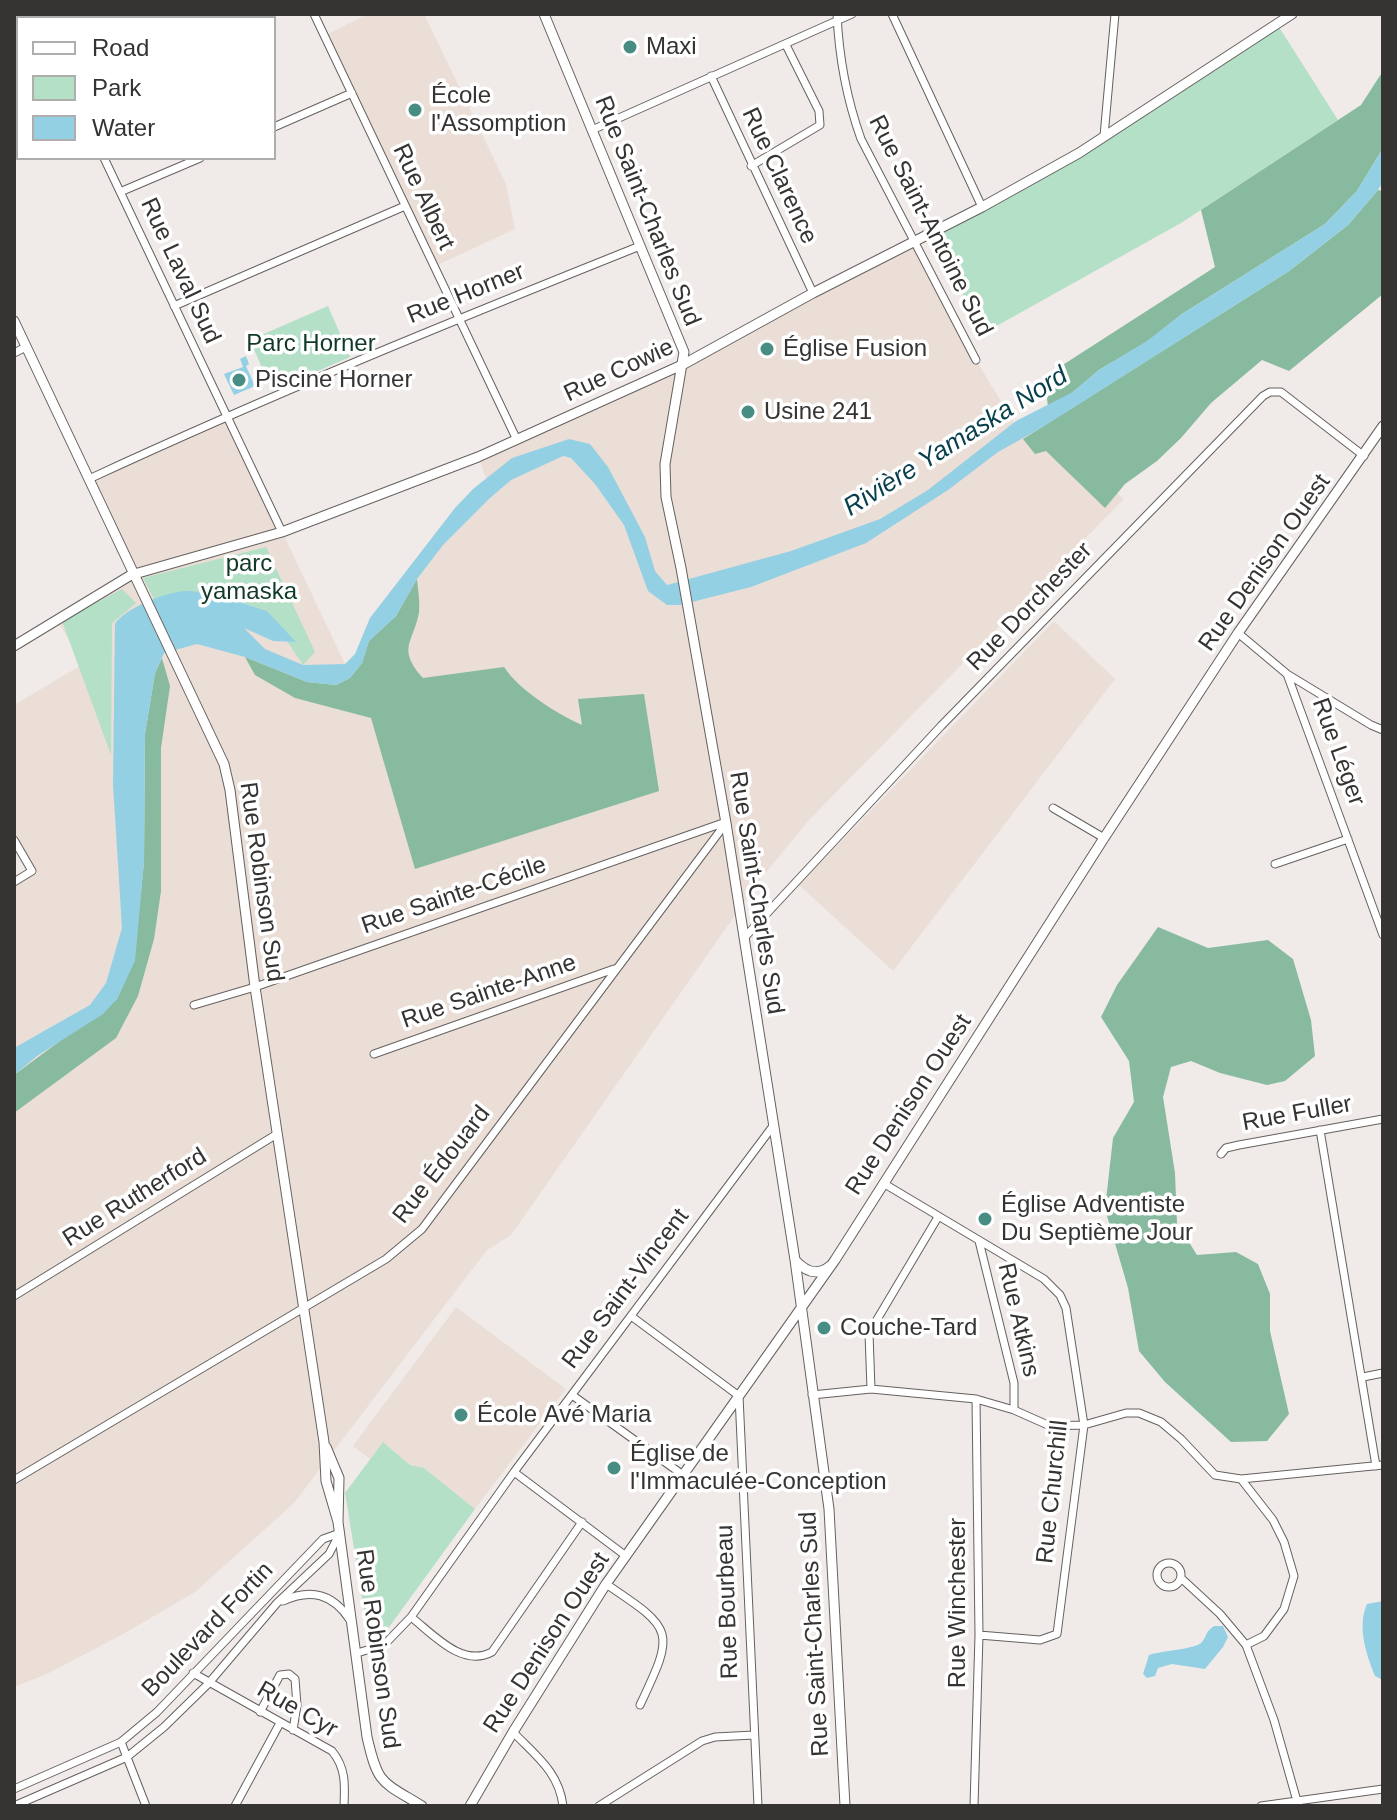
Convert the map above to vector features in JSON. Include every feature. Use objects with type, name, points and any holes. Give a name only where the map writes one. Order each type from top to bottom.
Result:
[{"type":"street","name":"Rue Albert","points":[[314,14],[517,440]]},
{"type":"street","name":"Rue Saint-Charles Sud","points":[[544,14],[684,352],[665,464],[666,497],[726,823],[795,1260],[829,1509],[845,1806]]},
{"type":"street","points":[[592,130],[786,45],[837,17],[852,14]]},
{"type":"street","points":[[892,14],[982,207]]},
{"type":"street","points":[[1104,136],[1115,14]]},
{"type":"street","name":"Rue Cowie","points":[[14,646],[115,583],[282,532],[517,440],[684,364],[813,293],[982,207],[1104,136],[1292,14]]},
{"type":"street","name":"Rue Saint-Antoine Sud","points":[[837,17],[841,73],[861,139],[976,360]]},
{"type":"street","points":[[751,166],[820,125],[819,111],[786,45]]},
{"type":"street","name":"Rue Clarence","points":[[711,76],[813,293]]},
{"type":"street","points":[[276,126],[352,93]]},
{"type":"street","name":"Rue Laval Sud","points":[[105,160],[282,532]]},
{"type":"street","points":[[120,192],[195,160]]},
{"type":"street","points":[[174,306],[405,206]]},
{"type":"street","name":"Rue Horner","points":[[89,479],[227,416],[640,246]]},
{"type":"street","name":"Rue Robinson Sud","points":[[14,321],[224,764],[324,1442],[326,1481],[340,1533],[367,1737],[375,1769],[383,1783],[422,1806]]},
{"type":"street","points":[[14,353],[26,347]]},
{"type":"street","name":"Rue Dorchester","points":[[744,938],[941,726],[1263,396],[1281,392],[1364,456]]},
{"type":"street","name":"Rue Denison Ouest","points":[[470,1806],[606,1584],[835,1260],[1238,633],[1383,426]]},
{"type":"street","points":[[1238,633],[1287,674],[1383,730]]},
{"type":"street","name":"Rue Léger","points":[[1287,674],[1383,935]]},
{"type":"street","points":[[1053,808],[1104,838]]},
{"type":"street","name":"Rue Édouard","points":[[14,1480],[386,1259],[422,1229],[726,823]]},
{"type":"street","name":"Rue Sainte-Cécile","points":[[194,1005],[255,987],[726,823]]},
{"type":"street","points":[[1275,864],[1348,839]]},
{"type":"street","points":[[14,840],[32,871],[14,882]]},
{"type":"street","name":"Rue Sainte-Anne","points":[[374,1054],[616,969]]},
{"type":"street","name":"Rue Fuller","points":[[1221,1154],[1226,1148],[1239,1145],[1383,1119]]},
{"type":"street","name":"Rue Saint-Vincent","points":[[357,1653],[384,1645],[411,1617],[514,1472],[773,1126]]},
{"type":"street","points":[[812,1395],[871,1389],[976,1399],[1014,1410],[1050,1426],[1084,1425],[1126,1413],[1139,1413],[1161,1422],[1215,1475],[1241,1479],[1380,1466],[1320,1130]]},
{"type":"street","name":"Rue Rutherford","points":[[14,1296],[277,1134]]},
{"type":"street","name":"Rue Churchill","points":[[883,1183],[1044,1279],[1060,1295],[1066,1308],[1084,1425],[1057,1634],[1040,1640],[979,1635]]},
{"type":"street","points":[[871,1389],[869,1333],[938,1217]]},
{"type":"street","name":"Rue Atkins","points":[[979,1240],[1014,1383],[1014,1410]]},
{"type":"street","points":[[795,1260],[803,1269],[814,1273],[824,1271],[835,1260]]},
{"type":"street","points":[[631,1316],[739,1396]]},
{"type":"street","points":[[1363,1377],[1383,1373]]},
{"type":"street","points":[[572,1395],[683,1475]]},
{"type":"street","name":"Rue Bourbeau","points":[[739,1396],[758,1806]]},
{"type":"street","name":"Rue Winchester","points":[[974,1806],[979,1635],[976,1399]]},
{"type":"street","points":[[514,1472],[626,1556]]},
{"type":"street","points":[[1241,1479],[1273,1520],[1284,1542],[1294,1576],[1284,1609],[1264,1636],[1246,1645]]},
{"type":"street","points":[[411,1617],[458,1653],[468,1658],[484,1657],[492,1652],[582,1522]]},
{"type":"street","name":"Boulevard Fortin","points":[[14,1806],[127,1757],[164,1727],[208,1684],[277,1603],[329,1554],[340,1533]]},
{"type":"street","name":"Boulevard Fortin","points":[[14,1789],[121,1742],[157,1712],[323,1539],[340,1533]]},
{"type":"street","points":[[1181,1578],[1220,1614],[1246,1645],[1274,1720],[1297,1801]]},
{"type":"street","points":[[606,1584],[647,1612],[663,1635],[663,1655],[640,1705]]},
{"type":"street","name":"Boulevard Fortin","points":[[277,1603],[298,1594],[327,1596],[341,1606],[352,1622]]},
{"type":"street","name":"Rue Cyr","points":[[193,1673],[332,1751],[341,1762],[345,1783],[344,1806]]},
{"type":"street","points":[[260,1712],[280,1675],[289,1674],[295,1679],[297,1705],[293,1730]]},
{"type":"street","points":[[235,1806],[280,1723]]},
{"type":"street","points":[[513,1732],[554,1775],[561,1789],[563,1806]]},
{"type":"street","points":[[599,1806],[702,1741],[715,1737],[754,1735]]},
{"type":"street","points":[[121,1742],[146,1806]]},
{"type":"street","points":[[1261,1806],[1383,1789]]},
{"type":"shaded area","name":"École l'Assomption","points":[[367,14],[424,14],[506,184],[515,229],[433,267],[324,36]]},
{"type":"shaded area","points":[[913,242],[976,360],[1023,438],[1041,428],[1124,499],[808,821],[759,881],[511,1235],[487,1250],[294,1503],[195,1592],[47,1674],[14,1687],[14,882],[32,871],[14,840],[14,705],[83,664],[57,620],[135,574],[89,479],[227,416],[345,664],[355,654],[370,618],[455,508],[486,478],[478,457],[632,387]]},
{"type":"shaded area","points":[[1054,621],[1115,679],[893,971],[799,885]]},
{"type":"shaded area","name":"École Avé Maria","points":[[456,1307],[566,1389],[475,1509],[424,1468],[410,1465],[383,1442],[370,1459],[353,1446]]},
{"type":"green space","points":[[1277,24],[1338,120],[1181,223],[984,333],[929,234],[1079,153]]},
{"type":"green space","points":[[1383,71],[1383,148],[1357,191],[1325,224],[1182,314],[1148,341],[1099,370],[1073,392],[1048,407],[1046,390],[1058,368],[1215,267],[1201,210],[1361,105]]},
{"type":"green space","points":[[1378,190],[1383,191],[1383,294],[1289,371],[1262,360],[1211,403],[1157,461],[1125,484],[1105,508],[1046,451],[1035,454],[1023,439],[1289,271],[1348,225]]},
{"type":"green space","name":"Parc Horner","points":[[328,306],[350,357],[272,391],[250,340]]},
{"type":"green space","name":"parc yamaska","points":[[266,547],[315,652],[303,665],[267,611],[207,592],[154,599],[143,578]]},
{"type":"green space","points":[[417,579],[419,612],[409,652],[410,659],[423,678],[504,667],[539,700],[582,725],[578,699],[644,694],[659,791],[415,869],[371,718],[295,698],[255,675],[245,657],[307,682],[336,685],[350,678],[362,663],[369,641],[396,616]]},
{"type":"green space","points":[[122,589],[136,603],[112,623],[111,755],[62,621]]},
{"type":"green space","points":[[162,658],[170,686],[161,748],[161,891],[154,939],[138,996],[116,1038],[14,1113],[14,1075],[117,999],[134,961],[144,862],[145,734],[155,673]]},
{"type":"green space","points":[[1158,927],[1208,948],[1268,940],[1293,959],[1311,1020],[1315,1056],[1285,1081],[1267,1085],[1220,1073],[1191,1061],[1171,1067],[1163,1097],[1175,1173],[1177,1223],[1197,1255],[1236,1252],[1258,1264],[1270,1294],[1270,1331],[1289,1414],[1267,1441],[1231,1442],[1165,1382],[1139,1351],[1128,1288],[1105,1209],[1113,1138],[1134,1102],[1129,1061],[1101,1017],[1117,985]]},
{"type":"green space","points":[[383,1442],[410,1465],[424,1468],[475,1509],[384,1634],[375,1638],[368,1634],[345,1493]]},
{"type":"water","name":"Rivière Yamaska Nord","points":[[1383,148],[1383,182],[1378,190],[1348,225],[1289,271],[998,452],[948,490],[866,543],[751,587],[680,605],[667,605],[648,591],[624,525],[595,484],[571,458],[563,456],[511,480],[443,545],[417,579],[396,616],[369,641],[362,663],[350,678],[336,685],[307,682],[245,657],[197,644],[164,653],[155,673],[145,734],[144,862],[135,961],[117,999],[103,1014],[37,1056],[14,1075],[14,1048],[90,1005],[106,983],[122,928],[113,784],[115,624],[128,612],[171,593],[207,592],[267,611],[296,642],[273,641],[244,628],[265,649],[303,665],[345,664],[355,654],[370,618],[473,489],[512,458],[569,439],[590,444],[608,467],[645,537],[655,571],[667,585],[791,551],[880,519],[928,490],[1016,421],[1073,392],[1099,370],[1147,341],[1182,314],[1325,224],[1357,191]]},
{"type":"water","name":"Piscine Horner","points":[[246,356],[249,364],[246,366],[255,386],[234,395],[224,374],[243,367],[240,359]]},
{"type":"water","points":[[1383,1601],[1383,1680],[1375,1676],[1366,1649],[1363,1621],[1367,1604]]},
{"type":"water","points":[[1214,1626],[1223,1626],[1228,1637],[1205,1669],[1172,1664],[1158,1668],[1155,1676],[1147,1678],[1143,1674],[1149,1655],[1199,1644]]},
{"type":"place","name":"Maxi","points":[[630,47]]},
{"type":"place","name":"École l'Assomption","points":[[415,110]]},
{"type":"place","name":"Église Fusion","points":[[767,349]]},
{"type":"place","name":"Piscine Horner","points":[[239,380]]},
{"type":"place","name":"Usine 241","points":[[748,412]]},
{"type":"place","name":"Église Adventiste Du Septième Jour","points":[[985,1219]]},
{"type":"place","name":"Couche-Tard","points":[[824,1328]]},
{"type":"place","name":"École Avé Maria","points":[[461,1415]]},
{"type":"place","name":"Église de l'Immaculée-Conception","points":[[614,1468]]}]
